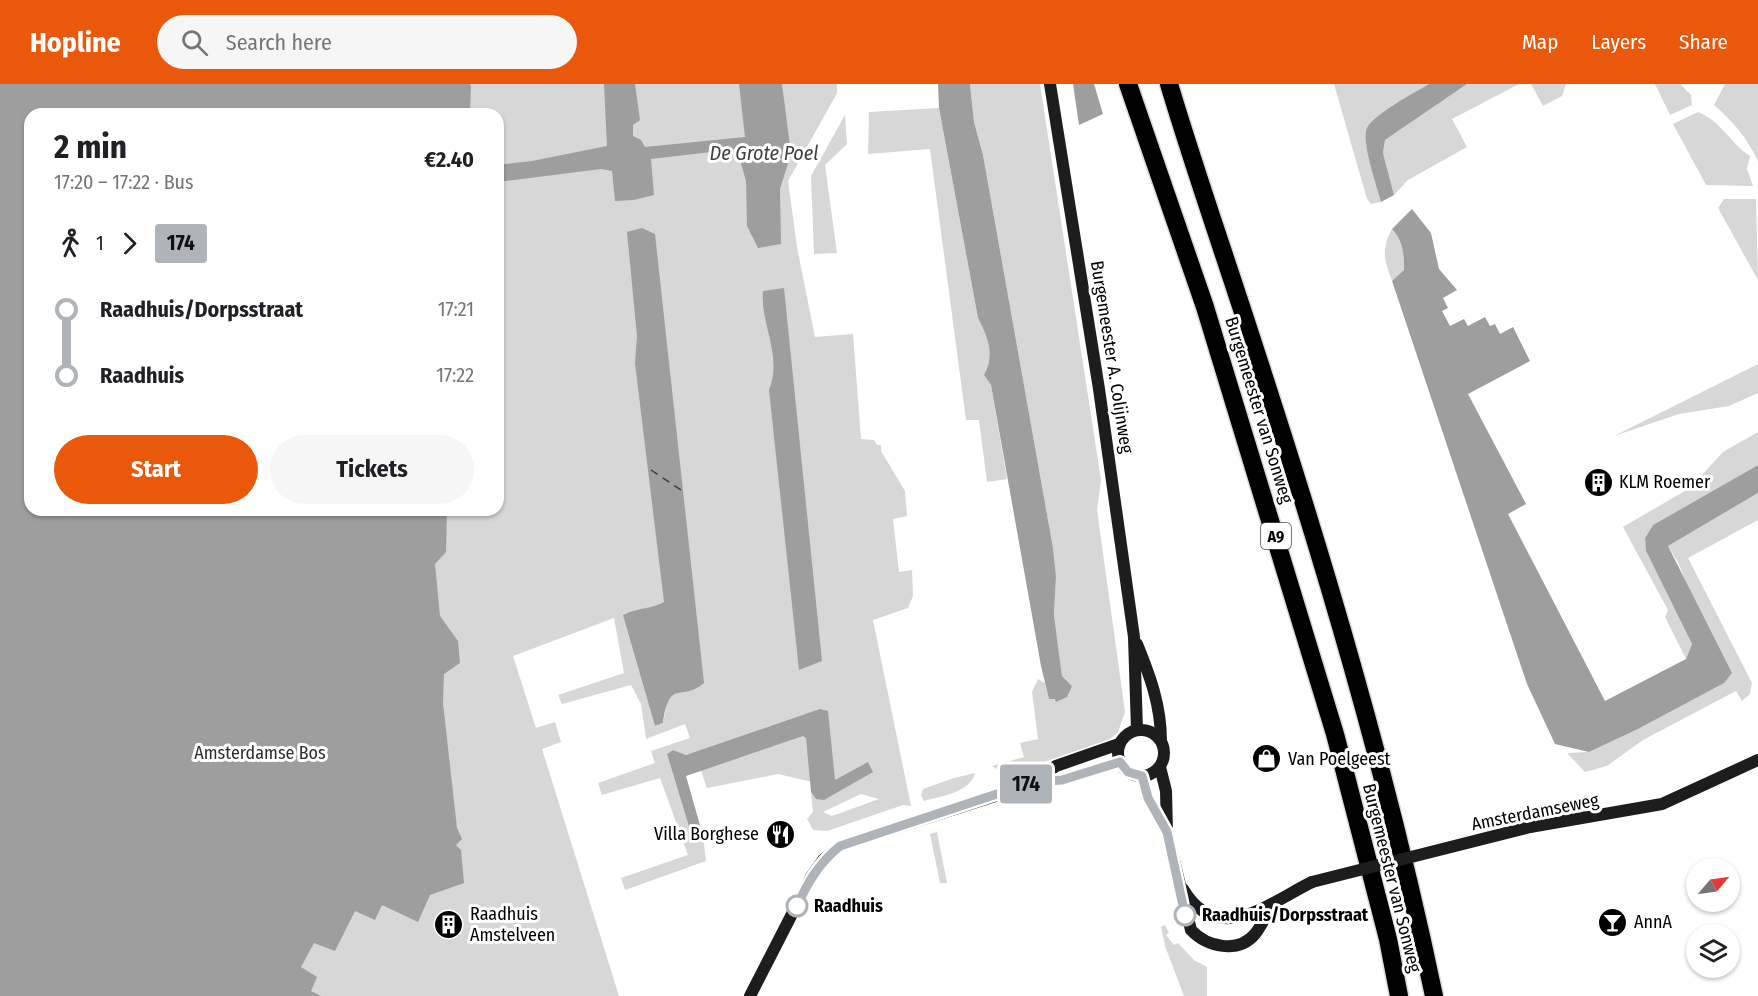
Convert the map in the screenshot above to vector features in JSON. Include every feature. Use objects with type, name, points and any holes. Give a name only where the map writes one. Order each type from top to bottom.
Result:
[{"type":"highway","name":"Burgemeester van Sonweg","points":[[1128,84],[1208,318],[1335,734],[1388,939],[1399,996]]},
{"type":"highway","name":"Burgemeester van Sonweg","points":[[1169,84],[1254,344],[1328,585],[1380,768],[1434,996]]},
{"type":"main road","name":"Burgemeester A. Colijnweg","points":[[1050,84],[1099,389],[1134,637],[1137,730]]},
{"type":"main road","name":"Burgemeester A. Colijnweg","points":[[1134,637],[1155,687],[1161,720],[1161,741]]},
{"type":"main road","points":[[1033,782],[1056,766],[1119,744],[1125,736],[1137,730],[1150,731],[1161,741],[1164,754],[1160,767],[1166,791],[1167,832],[1191,930],[1198,937],[1220,946],[1245,942],[1255,934],[1272,904]]},
{"type":"main road","points":[[1119,744],[1120,762],[1128,772],[1142,776],[1149,775],[1160,767]]},
{"type":"main road","name":"Amsterdamseweg","points":[[1178,880],[1192,903],[1206,914],[1220,919],[1237,918],[1272,904],[1312,882],[1530,827],[1626,813],[1662,804],[1758,760]]},
{"type":"main road","points":[[750,996],[811,877],[823,860],[840,846],[1033,782],[1062,780],[1120,762]]},
{"type":"main road","points":[[1142,776],[1148,798],[1167,832]]},
{"type":"green space","name":"Amsterdamse Bos","points":[[0,84],[774,84],[789,160],[782,84],[837,84],[837,93],[788,181],[797,247],[815,337],[853,334],[861,439],[874,440],[877,445],[881,445],[881,451],[905,491],[907,516],[893,519],[899,572],[912,570],[913,596],[908,608],[873,620],[911,806],[903,805],[827,831],[813,830],[807,819],[813,812],[811,792],[816,799],[842,789],[778,774],[707,788],[695,753],[686,755],[673,750],[667,754],[693,840],[700,842],[703,836],[706,861],[625,890],[621,878],[688,855],[660,778],[602,795],[598,783],[655,763],[651,751],[690,738],[685,724],[646,739],[641,704],[631,685],[562,704],[558,695],[624,673],[614,618],[513,656],[536,728],[555,722],[561,742],[542,749],[619,996],[0,996]],"holes":[[[638,609],[643,610],[668,699],[663,723],[655,726],[624,614]],[[861,794],[879,799],[832,816],[823,812]]]},
{"type":"green space","points":[[970,84],[1040,84],[1101,480],[1097,510],[1125,712],[1118,732],[1110,739],[1007,775],[992,766],[1024,757],[1020,743],[1038,739],[1032,692],[1038,679],[1045,683],[1049,699],[1059,699],[1072,686],[1062,676],[1054,615],[1056,576],[1053,548],[983,155],[974,122]]},
{"type":"green space","points":[[1334,84],[1429,84],[1375,119],[1366,144],[1381,202],[1371,204],[1367,199]]},
{"type":"green space","points":[[1467,84],[1519,84],[1452,119],[1467,147],[1408,180],[1394,195],[1383,153],[1385,140]]},
{"type":"green space","points":[[1531,84],[1566,84],[1562,96],[1543,106]]},
{"type":"green space","points":[[1655,84],[1680,84],[1691,95],[1692,105],[1670,115]]},
{"type":"green space","points":[[1725,84],[1758,84],[1758,161],[1739,131],[1714,105]]},
{"type":"green space","points":[[939,108],[978,318],[989,346],[989,360],[984,375],[991,385],[1007,479],[987,482],[979,420],[966,420],[930,149],[868,154],[869,112]]},
{"type":"green space","points":[[1698,112],[1719,126],[1750,156],[1747,169],[1753,186],[1706,185],[1673,124]]},
{"type":"green space","points":[[845,115],[847,144],[825,165],[837,253],[814,254],[811,176]]},
{"type":"green space","points":[[1724,199],[1756,199],[1758,280],[1718,208]]},
{"type":"green space","points":[[1392,229],[1399,238],[1402,248],[1404,270],[1392,281],[1387,267],[1385,249]]},
{"type":"green space","points":[[1758,364],[1758,393],[1729,406],[1679,414],[1614,436]]},
{"type":"green space","points":[[1758,432],[1758,465],[1653,525],[1645,538],[1646,551],[1692,644],[1686,659],[1665,617],[1668,610],[1623,527],[1690,488],[1723,452]]},
{"type":"green space","points":[[1758,493],[1758,520],[1688,558],[1752,683],[1750,694],[1742,701],[1736,691],[1643,740],[1607,766],[1585,772],[1567,753],[1589,752],[1638,729],[1723,683],[1679,564],[1668,546]]},
{"type":"green space","points":[[975,773],[967,785],[954,793],[924,801],[921,795],[923,789]]},
{"type":"green space","points":[[937,832],[947,883],[940,883],[930,834]]},
{"type":"green space","points":[[1165,925],[1169,933],[1166,935],[1174,945],[1178,943],[1194,960],[1207,967],[1207,996],[1184,996],[1165,946],[1161,927]]},
{"type":"water","points":[[0,84],[470,84],[470,108],[24,108],[24,516],[447,516],[446,552],[435,564],[440,616],[458,641],[460,663],[444,674],[443,703],[457,828],[462,839],[456,845],[461,850],[464,883],[430,895],[418,922],[382,905],[375,920],[355,911],[335,951],[314,943],[301,967],[317,977],[311,991],[321,996],[0,996]]},
{"type":"water","name":"De Grote Poel","points":[[604,84],[635,84],[640,120],[633,125],[633,136],[641,140],[645,147],[745,137],[739,84],[782,84],[791,154],[780,189],[781,244],[758,248],[747,226],[746,181],[737,149],[651,159],[654,195],[634,200],[615,201],[612,171],[601,169],[504,181],[504,164],[607,146]]},
{"type":"water","points":[[938,84],[970,84],[974,122],[983,155],[1053,548],[1056,576],[1054,615],[1062,676],[1072,686],[1067,697],[1056,702],[1055,699],[1049,699],[1041,666],[991,385],[984,375],[989,360],[989,346],[978,318],[939,108]]},
{"type":"water","points":[[1073,84],[1094,84],[1103,114],[1079,125]]},
{"type":"water","points":[[1429,84],[1467,84],[1385,140],[1383,153],[1394,195],[1381,202],[1366,143],[1367,128],[1386,110]]},
{"type":"water","points":[[1412,209],[1431,233],[1439,269],[1457,290],[1443,298],[1448,308],[1442,311],[1450,326],[1464,319],[1468,326],[1485,317],[1490,326],[1495,324],[1500,334],[1513,327],[1530,361],[1468,394],[1526,504],[1508,514],[1605,701],[1686,659],[1692,644],[1646,551],[1645,538],[1653,525],[1758,465],[1758,493],[1668,546],[1732,673],[1724,683],[1638,729],[1589,752],[1555,744],[1527,684],[1392,281],[1404,270],[1404,258],[1399,238],[1392,229]]},
{"type":"water","points":[[642,228],[655,234],[704,683],[696,689],[673,695],[669,700],[663,723],[655,726],[623,615],[664,602],[635,363],[637,336],[627,232]]},
{"type":"water","points":[[784,288],[822,661],[799,670],[769,390],[774,365],[763,304],[763,291]]},
{"type":"water","points":[[820,709],[828,711],[835,780],[868,762],[873,772],[824,800],[816,799],[811,792],[806,738],[803,736],[686,776],[703,836],[700,842],[693,840],[667,754],[673,750],[686,755]]},
{"type":"ferry route","points":[[651,470],[681,490]]},
{"type":"bus line","name":"174","points":[[797,906],[811,877],[823,860],[840,846],[1033,782],[1062,780],[1120,762],[1128,772],[1142,776],[1148,798],[1167,832],[1185,915]]},
{"type":"place","name":"KLM Roemer","points":[[1598,482]]},
{"type":"place","name":"Van Poelgeest","points":[[1267,759]]},
{"type":"place","name":"Villa Borghese","points":[[780,834]]},
{"type":"place","name":"Raadhuis","points":[[797,906]]},
{"type":"place","name":"Raadhuis/Dorpsstraat","points":[[1185,915]]},
{"type":"place","name":"AnnA","points":[[1613,922]]},
{"type":"place","name":"Raadhuis Amstelveen","points":[[449,924]]}]
